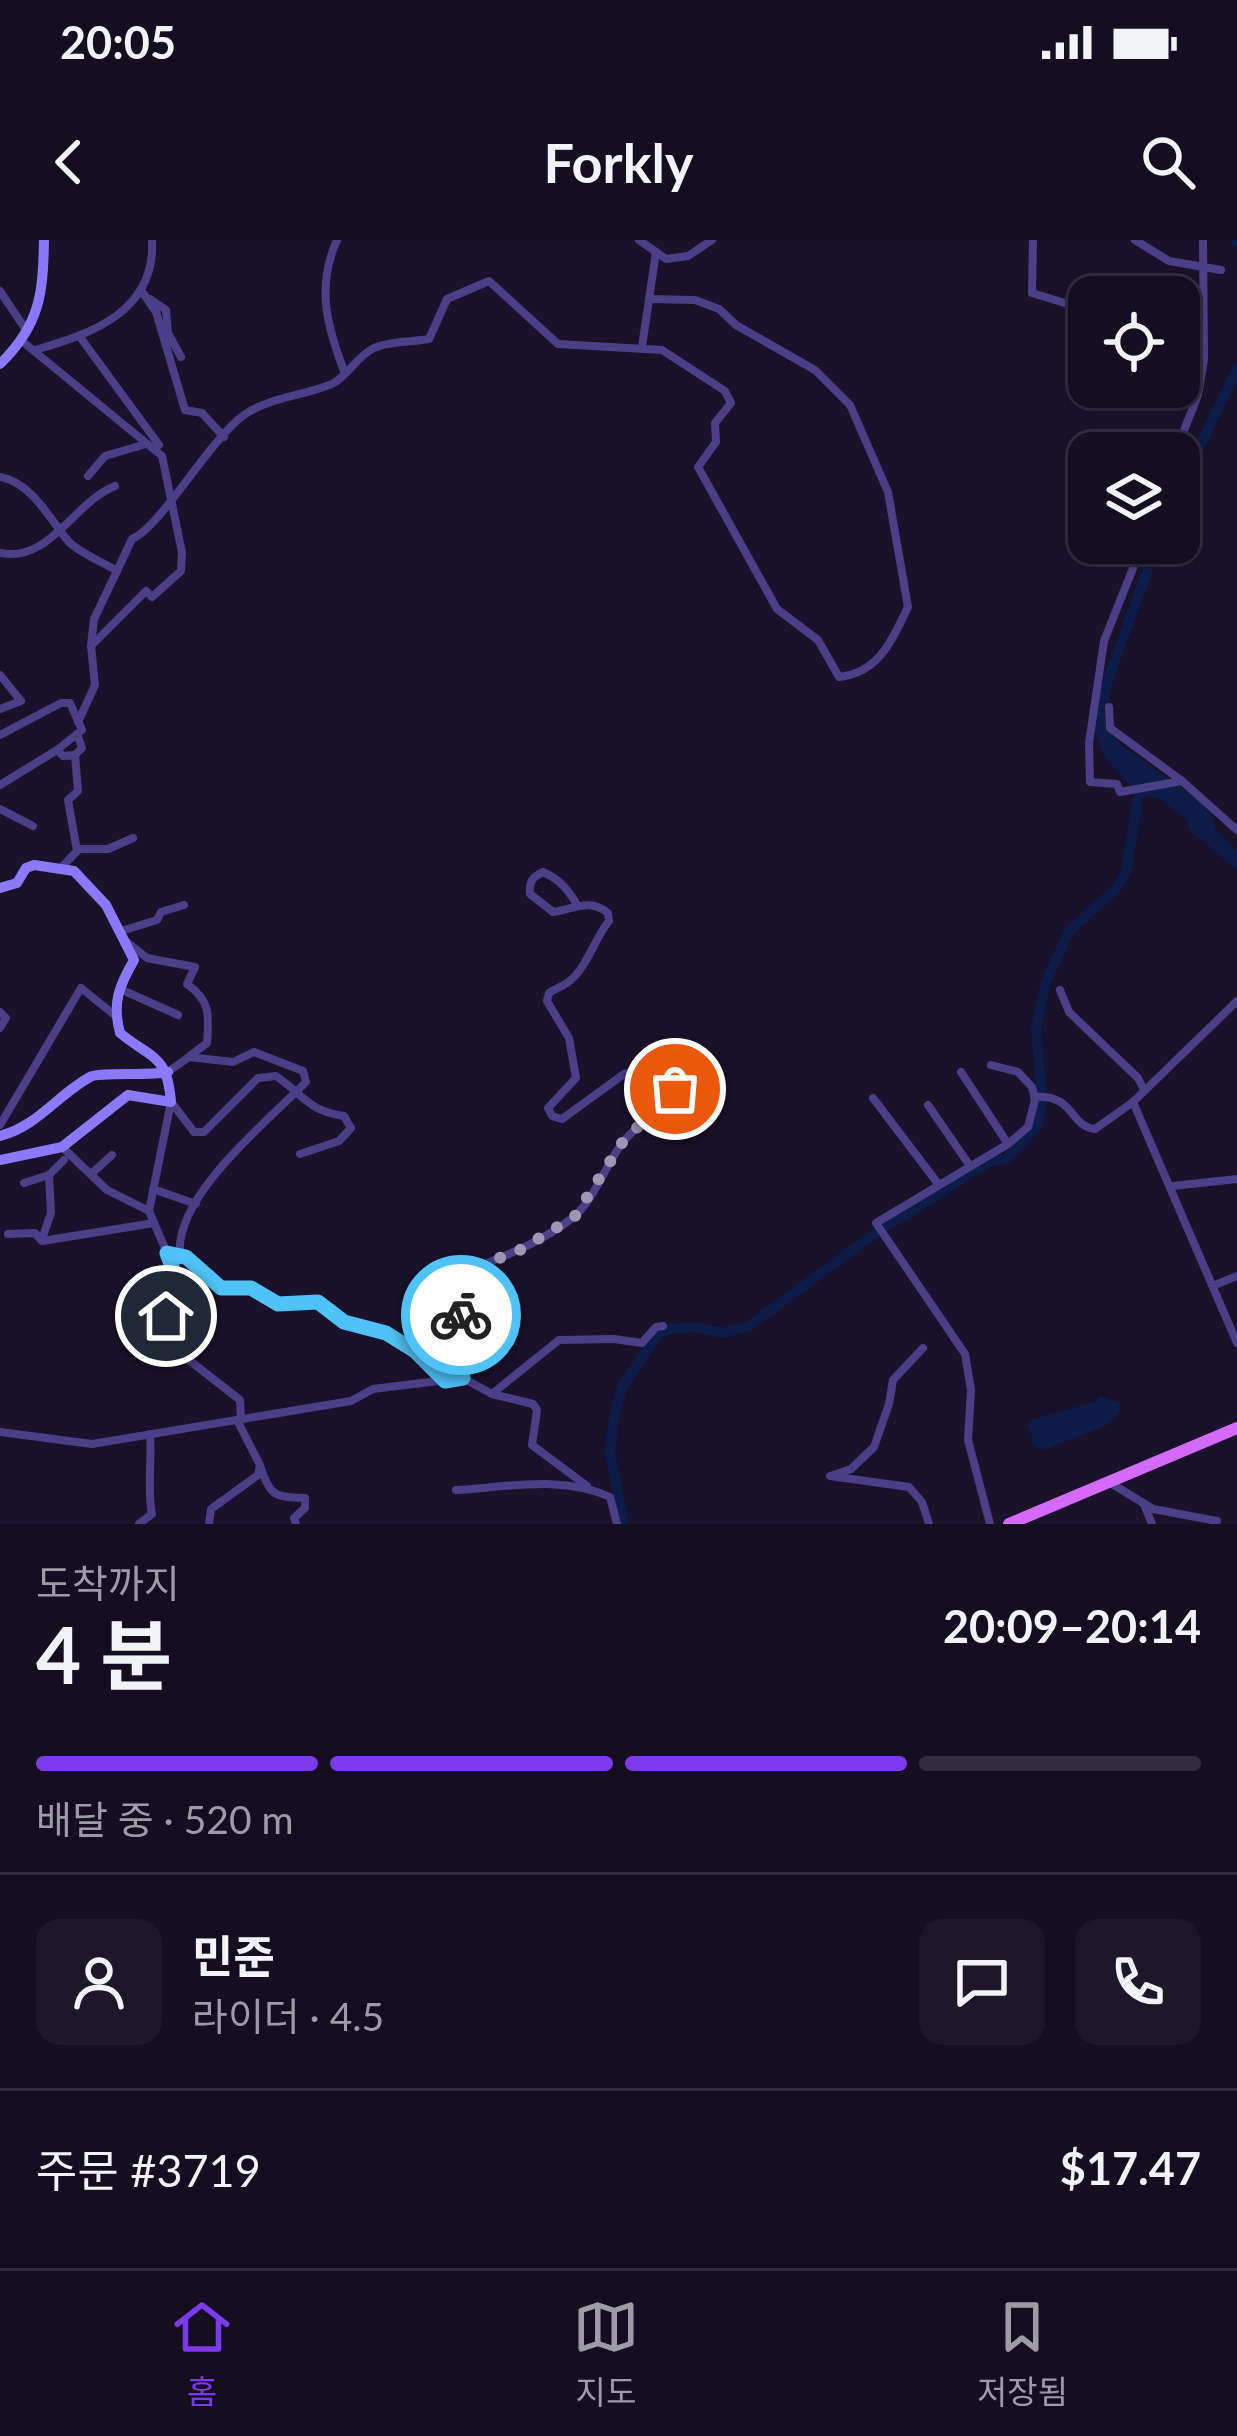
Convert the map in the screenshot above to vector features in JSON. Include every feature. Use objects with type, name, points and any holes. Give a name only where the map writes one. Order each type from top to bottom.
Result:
[{"type":"main road","points":[[1014,1523],[1237,1428]]},
{"type":"street","points":[[28,342],[43,286],[44,240]]},
{"type":"street","points":[[0,364],[28,342],[80,338],[142,293],[153,256],[152,240]]},
{"type":"street","points":[[337,240],[329,258],[326,324],[344,372]]},
{"type":"street","points":[[639,240],[666,259],[688,256],[712,240]]},
{"type":"street","points":[[1033,240],[1032,293],[1068,304]]},
{"type":"street","points":[[1135,240],[1169,260],[1221,269]]},
{"type":"street","points":[[1183,432],[1198,394],[1204,359],[1203,240]]},
{"type":"street","points":[[642,347],[656,252]]},
{"type":"street","points":[[78,722],[95,685],[94,619],[132,538],[146,533],[224,436],[244,416],[292,393],[336,382],[376,346],[429,339],[447,299],[489,281],[558,344],[662,350],[725,391],[731,403],[715,422],[716,442],[698,467],[777,609],[818,640],[838,677],[856,675],[876,663],[908,607],[888,492],[850,405],[814,370],[736,325],[719,309],[695,300],[649,299]]},
{"type":"street","points":[[0,292],[28,342],[162,456],[182,552],[181,571],[152,597],[146,591],[91,646]]},
{"type":"street","points":[[142,293],[166,310],[168,333],[181,357]]},
{"type":"street","points":[[142,293],[155,312],[185,410],[202,413],[224,436]]},
{"type":"street","points":[[80,338],[160,445]]},
{"type":"street","points":[[88,476],[105,456],[146,444]]},
{"type":"street","points":[[0,477],[8,477],[30,494],[69,543],[117,571]]},
{"type":"street","points":[[0,553],[25,553],[62,529],[100,492],[115,486]]},
{"type":"street","points":[[1135,564],[1104,641],[1089,743],[1090,782],[1118,784],[1120,792],[1132,792],[1180,781]]},
{"type":"street","points":[[0,671],[21,701],[0,709]]},
{"type":"street","points":[[0,735],[61,703],[70,703],[82,730],[0,785]]},
{"type":"street","points":[[1109,707],[1110,728],[1237,830]]},
{"type":"street","points":[[57,750],[63,756],[75,754],[82,748],[77,734]]},
{"type":"street","points":[[75,754],[78,790],[68,800],[77,851]]},
{"type":"street","points":[[0,809],[33,826]]},
{"type":"street","points":[[61,869],[77,851],[108,849],[133,838]]},
{"type":"street","points":[[0,888],[17,883],[26,868],[34,865],[74,871],[106,904],[124,936],[134,960],[118,988],[120,1033],[168,1072],[171,1102],[148,1211]]},
{"type":"street","points":[[463,1378],[456,1330],[445,1324],[443,1292],[461,1270],[520,1250],[575,1216],[622,1143],[675,1089],[690,1065],[689,1053],[680,1052],[652,1067],[624,1074],[562,1119],[553,1116],[548,1108],[551,1102],[576,1078],[569,1038],[547,1001],[549,993],[583,966],[592,942],[609,921],[602,908],[578,906],[553,912],[530,894],[529,884],[543,872],[550,875],[578,906]]},
{"type":"street","points":[[124,936],[157,920],[160,912],[184,905]]},
{"type":"street","points":[[0,1136],[23,1130],[92,1075],[168,1072],[207,1042],[209,1007],[188,984],[195,967],[147,958],[124,936]]},
{"type":"street","points":[[0,1126],[80,988],[117,1017]]},
{"type":"street","points":[[118,988],[178,1015]]},
{"type":"street","points":[[1060,990],[1069,1012],[1138,1078],[1144,1091]]},
{"type":"street","points":[[991,1065],[1018,1072],[1039,1096],[1065,1103],[1086,1129],[1095,1129],[1133,1102],[1237,1001]]},
{"type":"street","points":[[0,1012],[6,1018],[0,1028]]},
{"type":"street","points":[[180,1256],[178,1238],[215,1173],[306,1082],[303,1071],[254,1052],[233,1062],[189,1057]]},
{"type":"street","points":[[961,1072],[1008,1144]]},
{"type":"street","points":[[42,1241],[51,1214],[49,1175],[63,1154],[123,1097],[171,1102],[194,1132],[204,1132],[258,1078],[276,1076],[317,1112],[344,1116],[351,1128],[339,1141],[300,1154]]},
{"type":"street","points":[[990,1524],[968,1440],[971,1390],[965,1354],[876,1223],[1008,1144],[1028,1127],[1039,1096]]},
{"type":"street","points":[[873,1098],[939,1185]]},
{"type":"street","points":[[1133,1102],[1233,1323],[1237,1342]]},
{"type":"street","points":[[928,1106],[970,1166]]},
{"type":"street","points":[[0,1160],[63,1154],[107,1190],[148,1211],[177,1279],[177,1302],[166,1316],[177,1332],[184,1357],[239,1400],[239,1420],[268,1489],[278,1497],[305,1498],[305,1508],[294,1518],[296,1524]]},
{"type":"street","points":[[91,1174],[112,1155]]},
{"type":"street","points":[[24,1183],[49,1175]]},
{"type":"street","points":[[1172,1186],[1237,1179]]},
{"type":"street","points":[[153,1190],[196,1204]]},
{"type":"street","points":[[42,1241],[154,1223]]},
{"type":"street","points":[[8,1234],[34,1233],[42,1241]]},
{"type":"street","points":[[167,1253],[180,1256],[221,1288],[251,1288],[278,1304],[318,1302],[344,1322],[386,1333],[415,1351],[445,1381]]},
{"type":"street","points":[[452,1328],[475,1294],[489,1283],[479,1266]]},
{"type":"street","points":[[1215,1285],[1237,1276]]},
{"type":"street","points":[[492,1394],[560,1340],[642,1343],[656,1327],[664,1326]]},
{"type":"street","points":[[923,1348],[893,1380],[890,1404],[874,1447],[850,1469],[830,1476],[909,1487],[922,1502],[929,1524]]},
{"type":"street","points":[[0,1432],[92,1444],[351,1401],[373,1389],[463,1378],[492,1394],[533,1404],[537,1411],[532,1445],[587,1486],[610,1497],[617,1524]]},
{"type":"street","points":[[139,1524],[152,1514],[150,1434]]},
{"type":"street","points":[[209,1524],[211,1509],[258,1475],[260,1465]]},
{"type":"street","points":[[1109,1482],[1144,1504],[1217,1521]]},
{"type":"street","points":[[455,1490],[587,1486]]},
{"type":"street","points":[[1144,1504],[1152,1524]]},
{"type":"water","points":[[1100,705],[1110,732],[1124,747],[1212,815],[1216,830],[1237,850],[1237,870],[1161,800],[1136,793],[1105,757],[1095,732]]},
{"type":"water","points":[[1100,1396],[1119,1403],[1120,1412],[1107,1425],[1042,1450],[1031,1443],[1027,1424],[1033,1419],[1095,1402]]},
{"type":"waterway","points":[[1200,446],[1237,369]]},
{"type":"waterway","points":[[1100,716],[1149,564]]},
{"type":"waterway","points":[[624,1524],[610,1452],[614,1417],[622,1387],[658,1334],[695,1327],[722,1333],[749,1326],[873,1235],[987,1163],[1009,1157],[1038,1125],[1042,1102],[1036,1027],[1046,982],[1069,931],[1116,889],[1126,872],[1140,787],[1137,781]]},
{"type":"way so far","points":[[461,1315],[489,1283],[479,1266],[520,1250],[575,1216],[622,1143],[675,1089]]},
{"type":"route","points":[[166,1316],[177,1302],[177,1279],[167,1253],[186,1257],[221,1288],[251,1288],[278,1304],[318,1302],[344,1322],[386,1333],[415,1351],[445,1381],[463,1378],[452,1328],[461,1315]]}]
